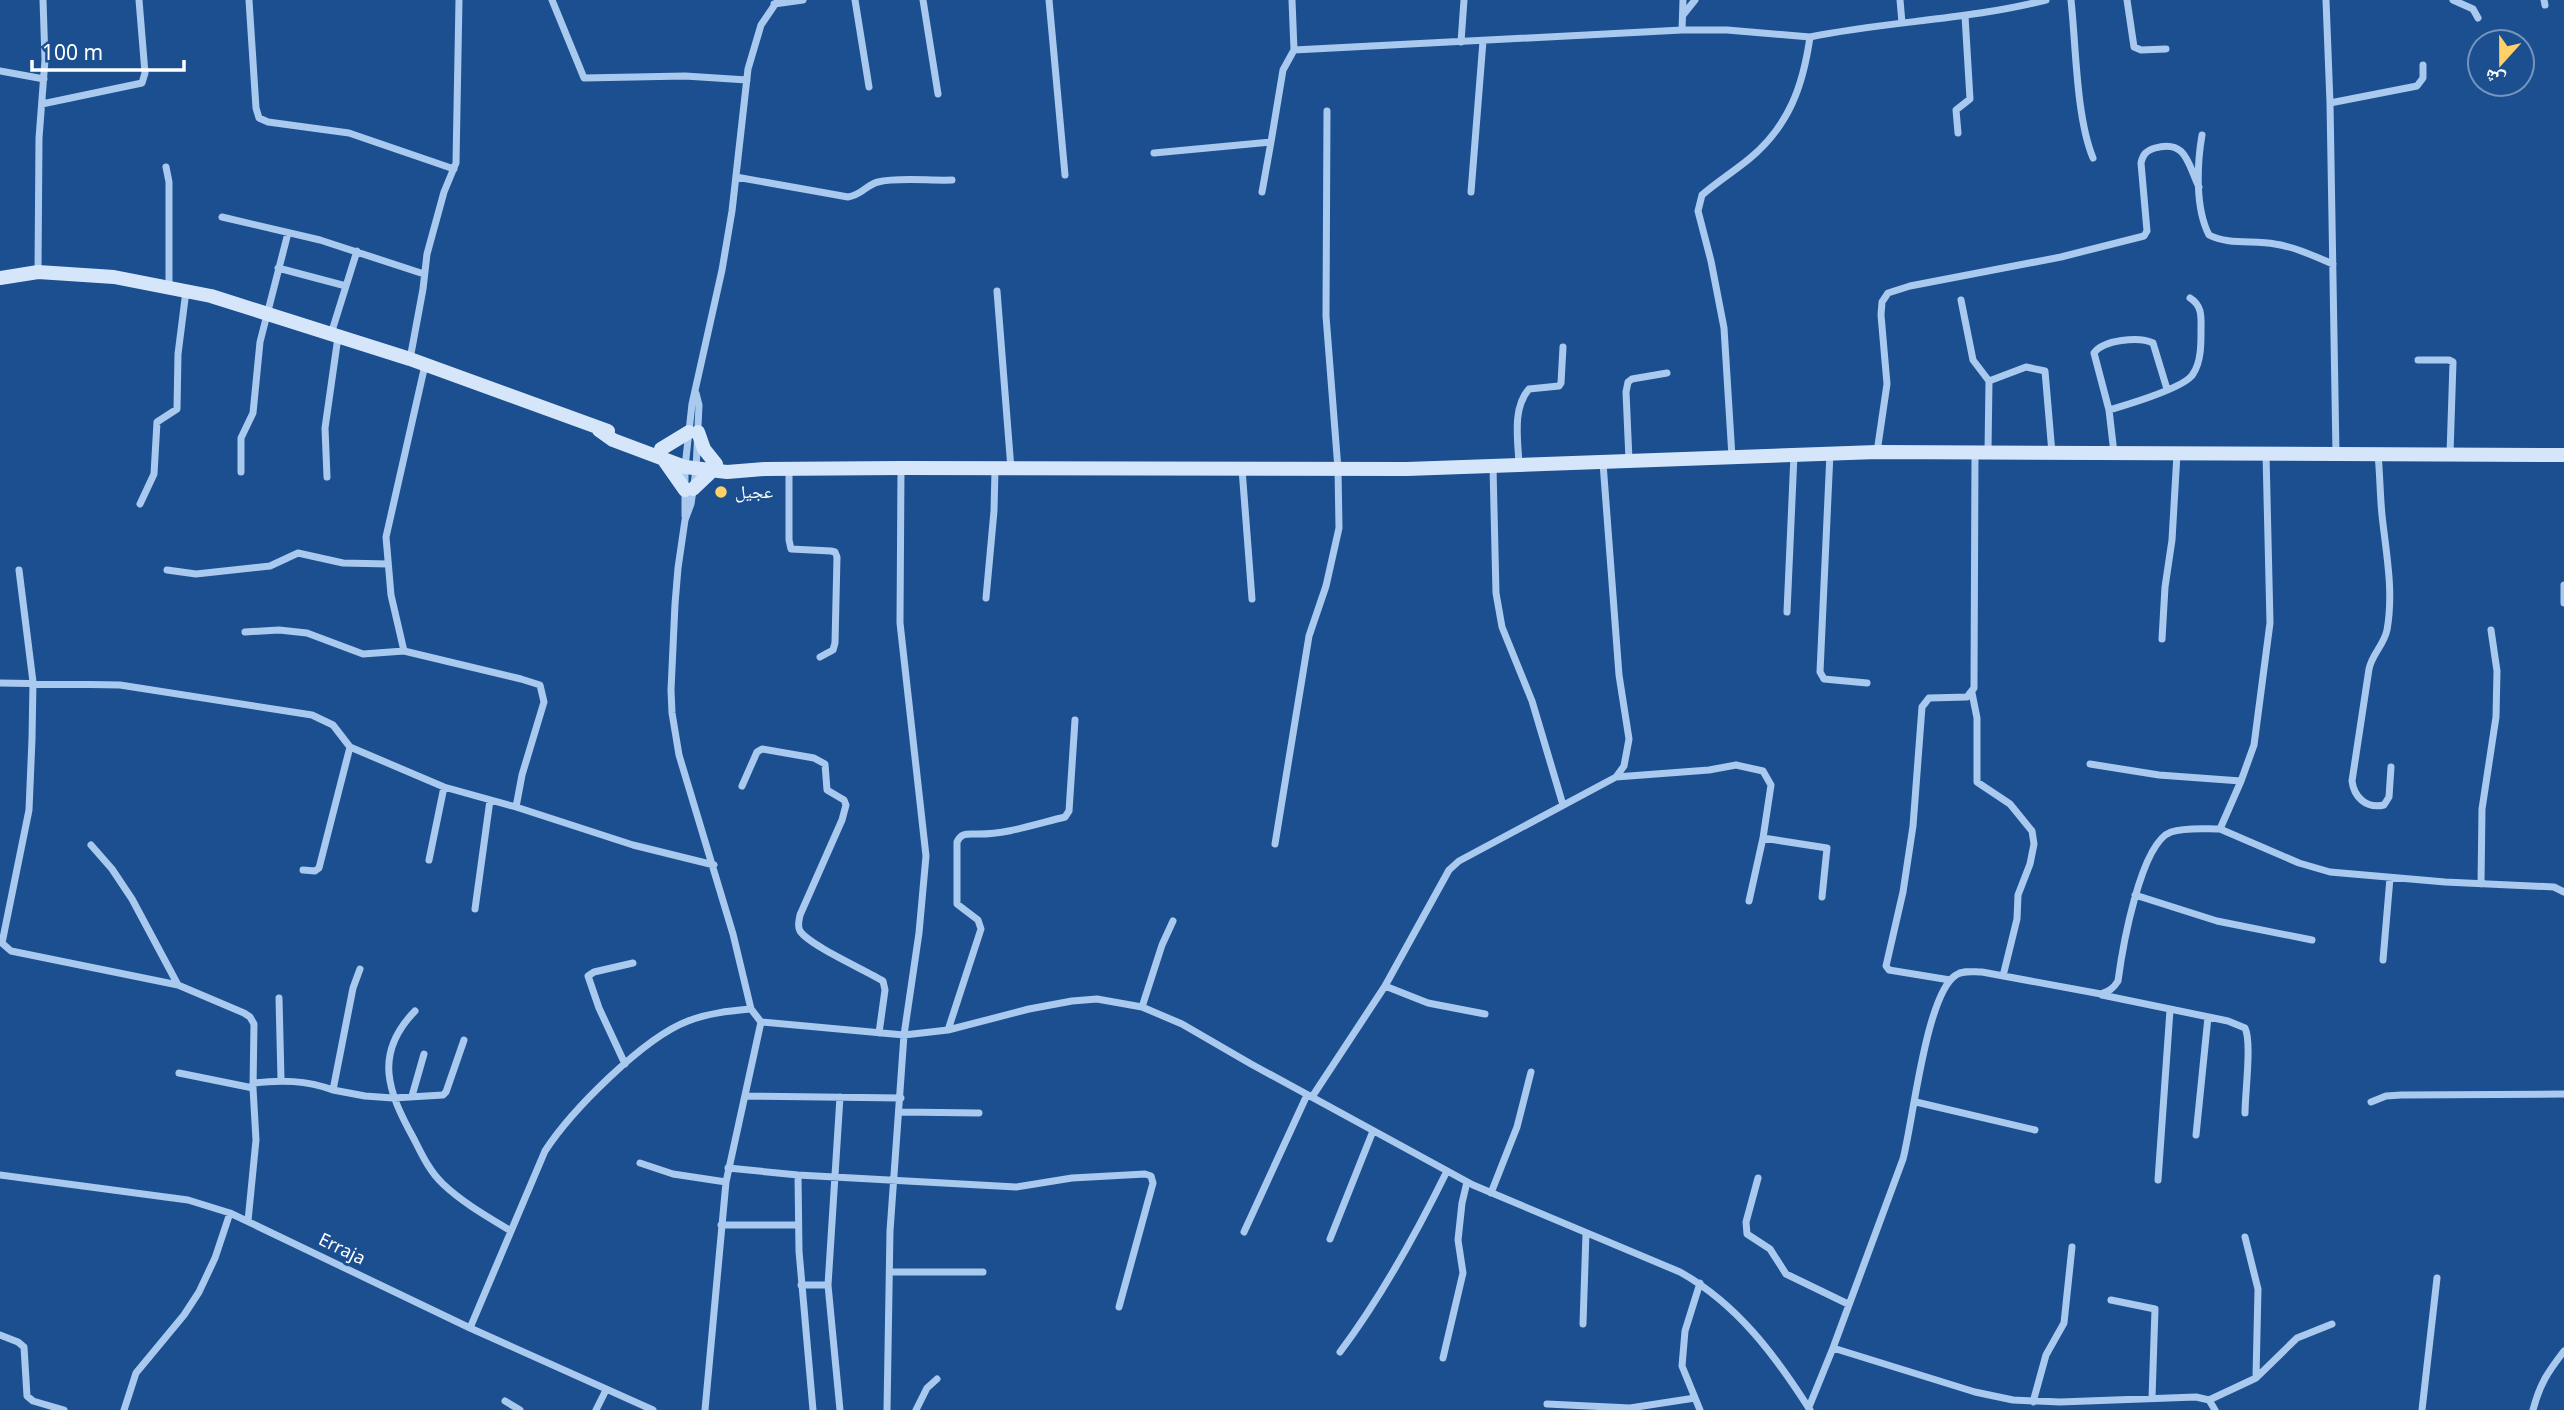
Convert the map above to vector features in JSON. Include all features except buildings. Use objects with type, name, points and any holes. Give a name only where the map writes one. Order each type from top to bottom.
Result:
[{"type":"main road","points":[[0,278],[38,272],[114,277],[186,290],[425,364],[599,430],[612,440],[691,464],[755,471],[901,468],[1011,470],[1493,467],[1830,453],[1981,451],[2564,455]]},
{"type":"main road","points":[[662,454],[693,432],[714,468]]},
{"type":"main road","points":[[662,454],[689,489],[714,468]]},
{"type":"street","points":[[38,272],[37,205],[44,79],[43,0]]},
{"type":"street","points":[[42,104],[142,83],[145,73],[139,0]]},
{"type":"street","points":[[249,0],[256,108],[259,118],[268,122],[349,133],[454,169]]},
{"type":"street","points":[[410,359],[434,225],[454,169],[459,0]]},
{"type":"street","points":[[552,0],[584,78],[673,76],[747,80]]},
{"type":"street","points":[[803,0],[776,2],[755,39],[747,80],[722,270],[696,393],[699,405],[693,432],[675,604],[672,713],[682,765],[714,865],[751,1009],[761,1022],[904,1035],[948,1030],[1072,1001],[1097,999],[1142,1007],[1182,1024],[1467,1182],[1700,1283],[1746,1322],[1809,1409]]},
{"type":"street","points":[[855,0],[869,87]]},
{"type":"street","points":[[923,0],[938,94]]},
{"type":"street","points":[[1049,0],[1065,175]]},
{"type":"street","points":[[1262,192],[1283,70],[1294,50],[1292,0]]},
{"type":"street","points":[[1461,42],[1464,0]]},
{"type":"street","points":[[1682,30],[1683,0]]},
{"type":"street","points":[[1683,15],[1695,0]]},
{"type":"street","points":[[1900,0],[1902,23]]},
{"type":"street","points":[[1294,50],[1682,30],[1727,30],[1810,37],[1847,29],[2006,10],[2046,0]]},
{"type":"street","points":[[2071,0],[2081,104],[2093,158]]},
{"type":"street","points":[[2127,0],[2134,47],[2141,50],[2166,49]]},
{"type":"street","points":[[2326,0],[2336,454]]},
{"type":"street","points":[[2453,0],[2473,9],[2478,18]]},
{"type":"street","points":[[1958,134],[1956,110],[1970,99],[1965,16]]},
{"type":"street","points":[[1732,457],[1724,328],[1698,203],[1702,195],[1751,157],[1786,117],[1800,88],[1810,37]]},
{"type":"street","points":[[1471,192],[1483,41]]},
{"type":"street","points":[[2330,103],[2417,86],[2423,78],[2423,65]]},
{"type":"street","points":[[0,71],[44,79]]},
{"type":"street","points":[[1275,844],[1309,636],[1326,586],[1337,539],[1338,469],[1326,316],[1327,111]]},
{"type":"street","points":[[2202,135],[2197,162],[2199,187],[2207,231],[2213,237],[2275,244],[2297,249],[2333,264]]},
{"type":"street","points":[[1154,153],[1271,142]]},
{"type":"street","points":[[1877,452],[1887,384],[1881,315],[1882,302],[1888,293],[1910,286],[2061,257],[2144,236],[2147,231],[2141,163],[2142,155],[2148,150],[2161,146],[2176,147],[2184,152],[2199,187]]},
{"type":"street","points":[[166,167],[170,207],[169,286]]},
{"type":"street","points":[[736,177],[848,197],[863,193],[869,186],[881,181],[952,180]]},
{"type":"street","points":[[222,217],[358,251],[424,274]]},
{"type":"street","points":[[241,472],[241,438],[253,413],[260,342],[288,233]]},
{"type":"street","points":[[327,477],[324,438],[335,335],[346,286],[358,251]]},
{"type":"street","points":[[278,268],[346,286]]},
{"type":"street","points":[[140,505],[154,474],[157,422],[177,409],[178,354],[186,290]]},
{"type":"street","points":[[997,291],[1011,470]]},
{"type":"street","points":[[2109,410],[2185,382],[2196,370],[2201,350],[2201,313],[2196,302],[2190,298]]},
{"type":"street","points":[[1961,300],[1973,360],[1990,381],[1981,451],[1975,682],[1972,693],[1977,718],[1977,782],[2010,804],[2032,831],[2034,844],[2030,864],[2018,895],[2017,919],[2003,976]]},
{"type":"street","points":[[2114,453],[2109,410],[2094,353],[2097,348],[2116,341],[2147,340],[2153,343],[2167,389]]},
{"type":"street","points":[[1519,465],[1517,435],[1520,407],[1529,389],[1559,386],[1563,347]]},
{"type":"street","points":[[2418,360],[2453,362],[2450,454]]},
{"type":"street","points":[[404,651],[393,606],[386,537],[425,364]]},
{"type":"street","points":[[1990,381],[2026,367],[2045,371],[2052,453]]},
{"type":"street","points":[[1629,461],[1626,392],[1628,382],[1667,373]]},
{"type":"street","points":[[1830,453],[1820,671],[1824,679],[1867,683]]},
{"type":"street","points":[[2378,453],[2390,593],[2385,638],[2372,657],[2369,670],[2352,781],[2357,797],[2378,807],[2387,802],[2391,767]]},
{"type":"street","points":[[2162,639],[2165,587],[2172,540],[2176,454]]},
{"type":"street","points":[[2220,829],[2254,745],[2270,624],[2266,454]]},
{"type":"street","points":[[1787,612],[1794,455]]},
{"type":"street","points":[[1603,463],[1619,675],[1629,739],[1624,766],[1616,777]]},
{"type":"street","points":[[1493,467],[1496,593],[1502,627],[1532,701],[1563,804]]},
{"type":"street","points":[[887,1410],[890,1231],[904,1035],[919,933],[926,856],[900,623],[901,468]]},
{"type":"street","points":[[789,469],[791,550],[831,551],[837,554],[835,643],[833,649],[820,657]]},
{"type":"street","points":[[1242,469],[1252,599]]},
{"type":"street","points":[[986,598],[995,470]]},
{"type":"street","points":[[167,570],[196,574],[270,566],[298,553],[343,563],[388,564]]},
{"type":"street","points":[[19,570],[33,682],[29,810],[2,943],[12,951],[178,985],[250,1017],[254,1028],[256,1140],[248,1221]]},
{"type":"street","points":[[2564,585],[2564,603]]},
{"type":"street","points":[[245,632],[279,630],[307,633],[363,654],[404,651],[540,685],[544,702],[522,775],[516,807]]},
{"type":"street","points":[[2481,884],[2482,809],[2496,717],[2497,671],[2491,630]]},
{"type":"street","points":[[0,683],[120,685],[312,715],[333,725],[350,747],[444,787],[633,845],[714,865]]},
{"type":"street","points":[[1950,980],[1889,970],[1886,966],[1907,866],[1922,707],[1929,698],[1967,696],[1972,693]]},
{"type":"street","points":[[948,1030],[981,929],[978,920],[957,904],[957,842],[965,834],[988,835],[1065,817],[1069,811],[1075,720]]},
{"type":"street","points":[[303,870],[315,871],[319,868],[350,747]]},
{"type":"street","points":[[742,786],[757,752],[762,749],[814,758],[825,764],[827,790],[844,800],[846,805],[800,915],[798,927],[802,934],[814,943],[883,981],[886,990],[878,1032]]},
{"type":"street","points":[[2090,764],[2159,775],[2241,781]]},
{"type":"street","points":[[1244,1232],[1310,1096],[1385,986],[1449,870],[1459,862],[1616,777],[1709,770],[1736,765],[1763,771],[1771,785],[1749,901]]},
{"type":"street","points":[[429,860],[444,787]]},
{"type":"street","points":[[475,909],[490,800]]},
{"type":"street","points":[[2101,995],[2114,988],[2118,981],[2125,932],[2136,895],[2150,858],[2161,839],[2170,832],[2220,829],[2316,870],[2390,878],[2554,887],[2564,892]]},
{"type":"street","points":[[1763,838],[1827,848],[1822,897]]},
{"type":"street","points":[[91,845],[112,869],[132,899],[178,985]]},
{"type":"street","points":[[2383,960],[2390,878]]},
{"type":"street","points":[[2136,895],[2217,921],[2312,940]]},
{"type":"street","points":[[1142,1007],[1162,945],[1173,921]]},
{"type":"street","points":[[625,1064],[594,997],[588,976],[593,972],[633,962]]},
{"type":"street","points":[[334,1090],[353,988],[360,969]]},
{"type":"street","points":[[1809,1409],[1903,1159],[1916,1102],[1923,1054],[1941,993],[1957,974],[1965,972],[2003,976],[2239,1024],[2248,1032],[2249,1038],[2245,1113]]},
{"type":"street","points":[[1385,986],[1428,1003],[1485,1014]]},
{"type":"street","points":[[279,998],[281,1079]]},
{"type":"street","points":[[470,1328],[545,1151],[576,1110],[625,1064],[686,1021],[751,1009]]},
{"type":"street","points":[[2158,1180],[2170,1010]]},
{"type":"street","points":[[415,1011],[396,1034],[387,1073],[393,1098],[432,1172],[445,1186],[511,1231]]},
{"type":"street","points":[[2196,1135],[2208,1017]]},
{"type":"street","points":[[705,1410],[728,1168],[747,1096],[761,1022]]},
{"type":"street","points":[[179,1073],[253,1086],[281,1079],[365,1096],[436,1097],[446,1092],[464,1040]]},
{"type":"street","points":[[412,1096],[424,1054]]},
{"type":"street","points":[[1491,1193],[1517,1127],[1531,1072]]},
{"type":"street","points":[[2371,1102],[2386,1096],[2401,1095],[2564,1094]]},
{"type":"street","points":[[747,1096],[901,1098]]},
{"type":"street","points":[[840,1097],[828,1285],[840,1410]]},
{"type":"street","points":[[1916,1102],[2035,1130]]},
{"type":"street","points":[[900,1112],[979,1113]]},
{"type":"street","points":[[1330,1239],[1373,1131]]},
{"type":"street","points":[[640,1163],[673,1174],[726,1182]]},
{"type":"street","points":[[728,1168],[798,1175],[1016,1187],[1072,1178],[1146,1174],[1151,1176],[1153,1183],[1119,1307]]},
{"type":"street","points":[[1340,1352],[1369,1312],[1425,1216],[1447,1171]]},
{"type":"street","name":"Erraja","points":[[0,1175],[188,1200],[230,1213],[470,1328],[653,1410]]},
{"type":"street","points":[[798,1175],[797,1225],[813,1410]]},
{"type":"street","points":[[1758,1178],[1746,1222],[1747,1234],[1770,1249],[1786,1274],[1848,1304]]},
{"type":"street","points":[[1443,1358],[1463,1273],[1458,1240],[1467,1182]]},
{"type":"street","points":[[124,1410],[136,1373],[184,1315],[199,1292],[215,1258],[230,1213]]},
{"type":"street","points":[[722,1225],[797,1225]]},
{"type":"street","points":[[1583,1324],[1586,1233]]},
{"type":"street","points":[[2245,1237],[2258,1289],[2256,1378]]},
{"type":"street","points":[[2033,1402],[2046,1355],[2064,1323],[2072,1247]]},
{"type":"street","points":[[890,1272],[984,1272]]},
{"type":"street","points":[[2422,1410],[2437,1278]]},
{"type":"street","points":[[1700,1283],[1685,1331],[1682,1351],[1682,1366],[1700,1410]]},
{"type":"street","points":[[801,1285],[828,1285]]},
{"type":"street","points":[[2111,1300],[2155,1309],[2152,1398]]},
{"type":"street","points":[[1833,1348],[1975,1392],[2033,1402],[2196,1397],[2209,1400],[2256,1378],[2297,1338],[2332,1324]]},
{"type":"street","points":[[0,1335],[24,1347],[27,1396],[33,1401],[64,1410]]},
{"type":"street","points":[[2533,1410],[2540,1384],[2564,1351]]},
{"type":"street","points":[[916,1410],[927,1388],[937,1379]]},
{"type":"street","points":[[596,1410],[606,1390]]},
{"type":"street","points":[[1548,1404],[1621,1408],[1695,1398]]},
{"type":"street","points":[[2085,1400],[2087,1410]]},
{"type":"street","points":[[2209,1400],[2215,1410]]},
{"type":"street","points":[[505,1401],[520,1410]]},
{"type":"place","name":"عجيل","points":[[721,492]]}]
